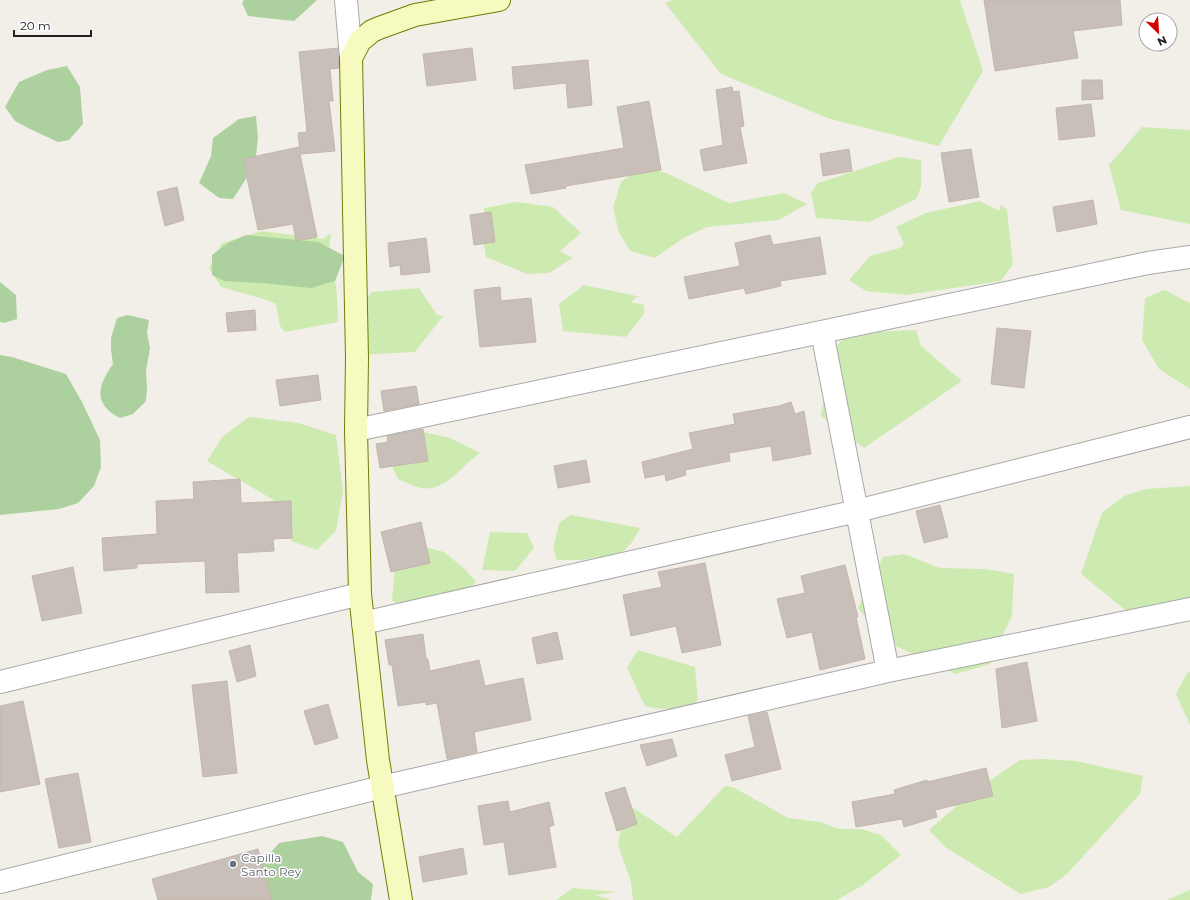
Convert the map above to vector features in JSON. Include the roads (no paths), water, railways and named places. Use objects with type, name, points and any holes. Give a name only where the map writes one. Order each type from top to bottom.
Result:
[{"type":"main road","points":[[400,900],[382,787],[360,594],[356,430],[357,343],[351,58],[360,41],[372,31],[379,28],[415,15],[499,0]]},
{"type":"street","points":[[346,0],[351,58]]},
{"type":"street","points":[[356,430],[1148,263],[1190,257]]},
{"type":"street","points":[[822,332],[888,671]]},
{"type":"street","points":[[363,623],[857,511],[1190,427]]},
{"type":"street","points":[[0,682],[360,594]]},
{"type":"street","points":[[0,882],[382,787],[888,671],[1190,609]]},
{"type":"place","name":"Capilla Santo Rey","points":[[233,864]]}]
